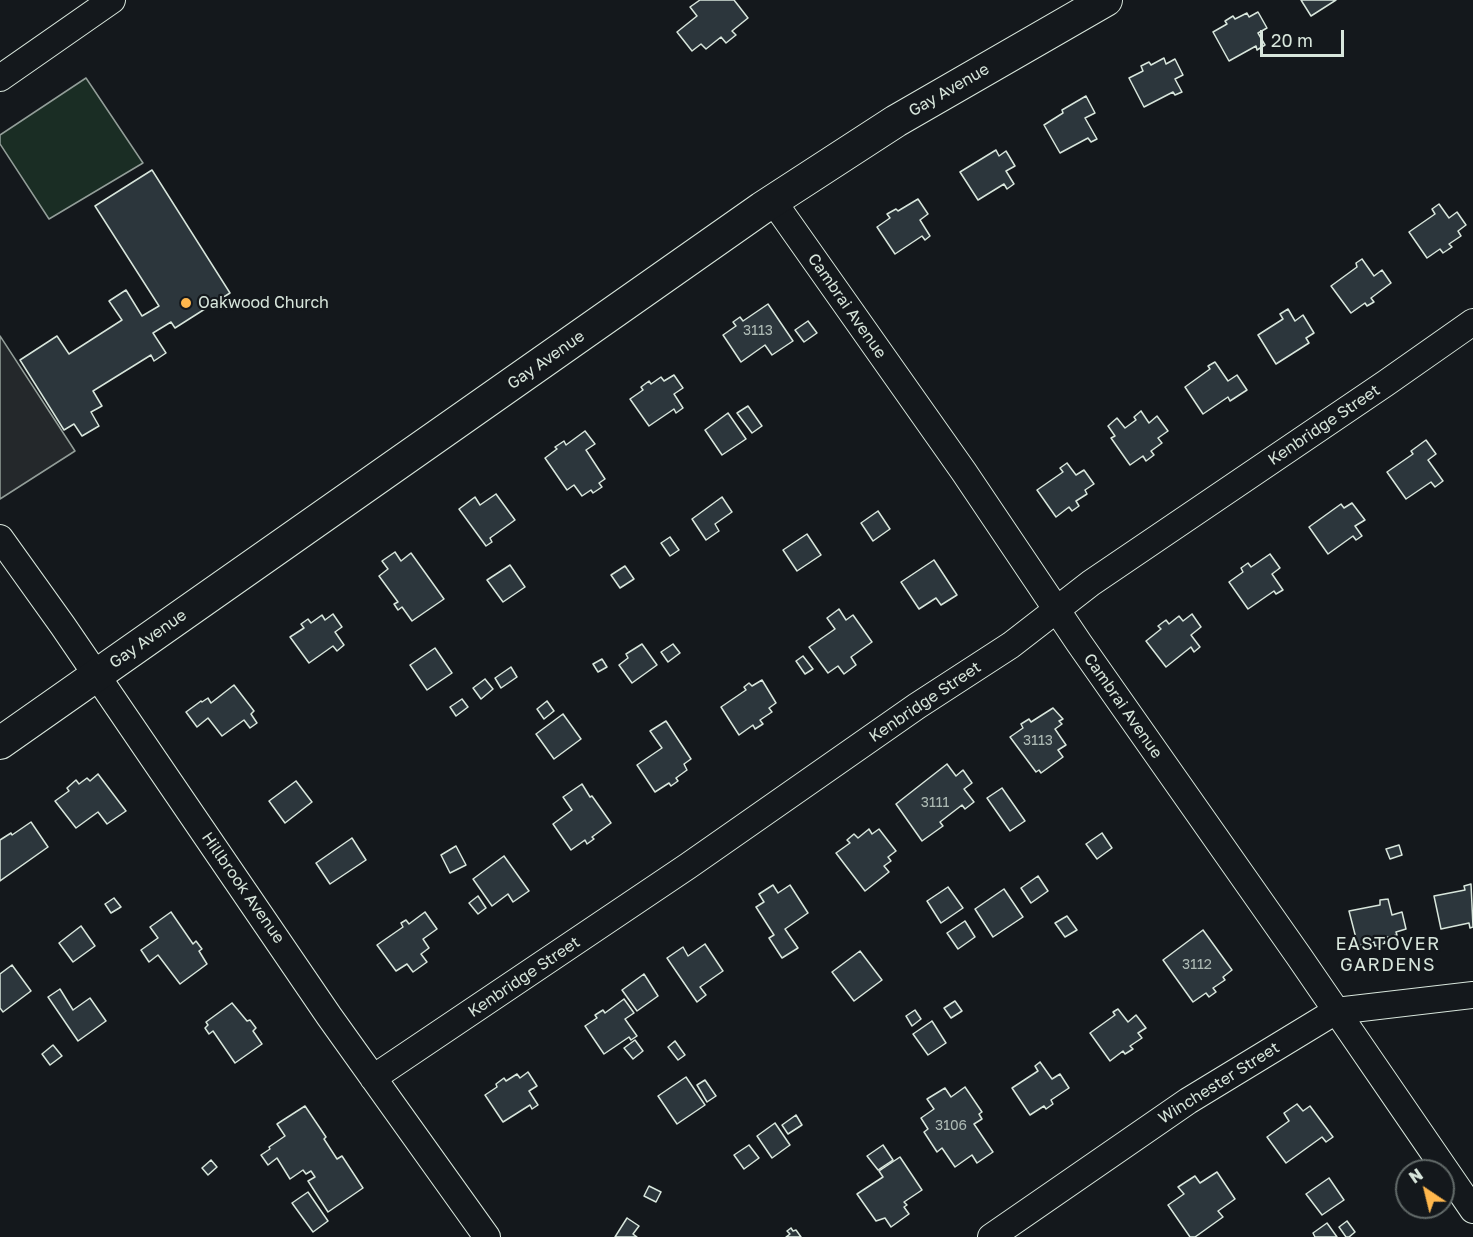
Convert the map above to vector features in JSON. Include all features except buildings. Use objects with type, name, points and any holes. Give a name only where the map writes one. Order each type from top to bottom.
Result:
[{"type":"street","points":[[0,78],[112,0]]},
{"type":"street","name":"Gay Avenue","points":[[0,743],[773,201],[896,121],[1106,0]]},
{"type":"street","name":"Cambrai Avenue","points":[[773,201],[964,472],[1079,643],[1473,1210]]},
{"type":"street","name":"Kenbridge Street","points":[[373,1078],[688,866],[917,706],[1011,645],[1091,583],[1473,322]]},
{"type":"street","name":"Hillbrook Avenue","points":[[0,538],[63,626],[95,676],[373,1078],[488,1237]]},
{"type":"street","name":"Winchester Street","points":[[991,1237],[1188,1101],[1336,1011],[1473,995]]},
{"type":"green space","points":[[86,78],[143,163],[49,219],[0,144],[0,135]]},
{"type":"shaded area","points":[[0,336],[75,451],[0,499]]},
{"type":"place","name":"Oakwood Church","points":[[186,303]]},
{"type":"district","name":"EASTOVER GARDENS","points":[[1388,954]]}]
